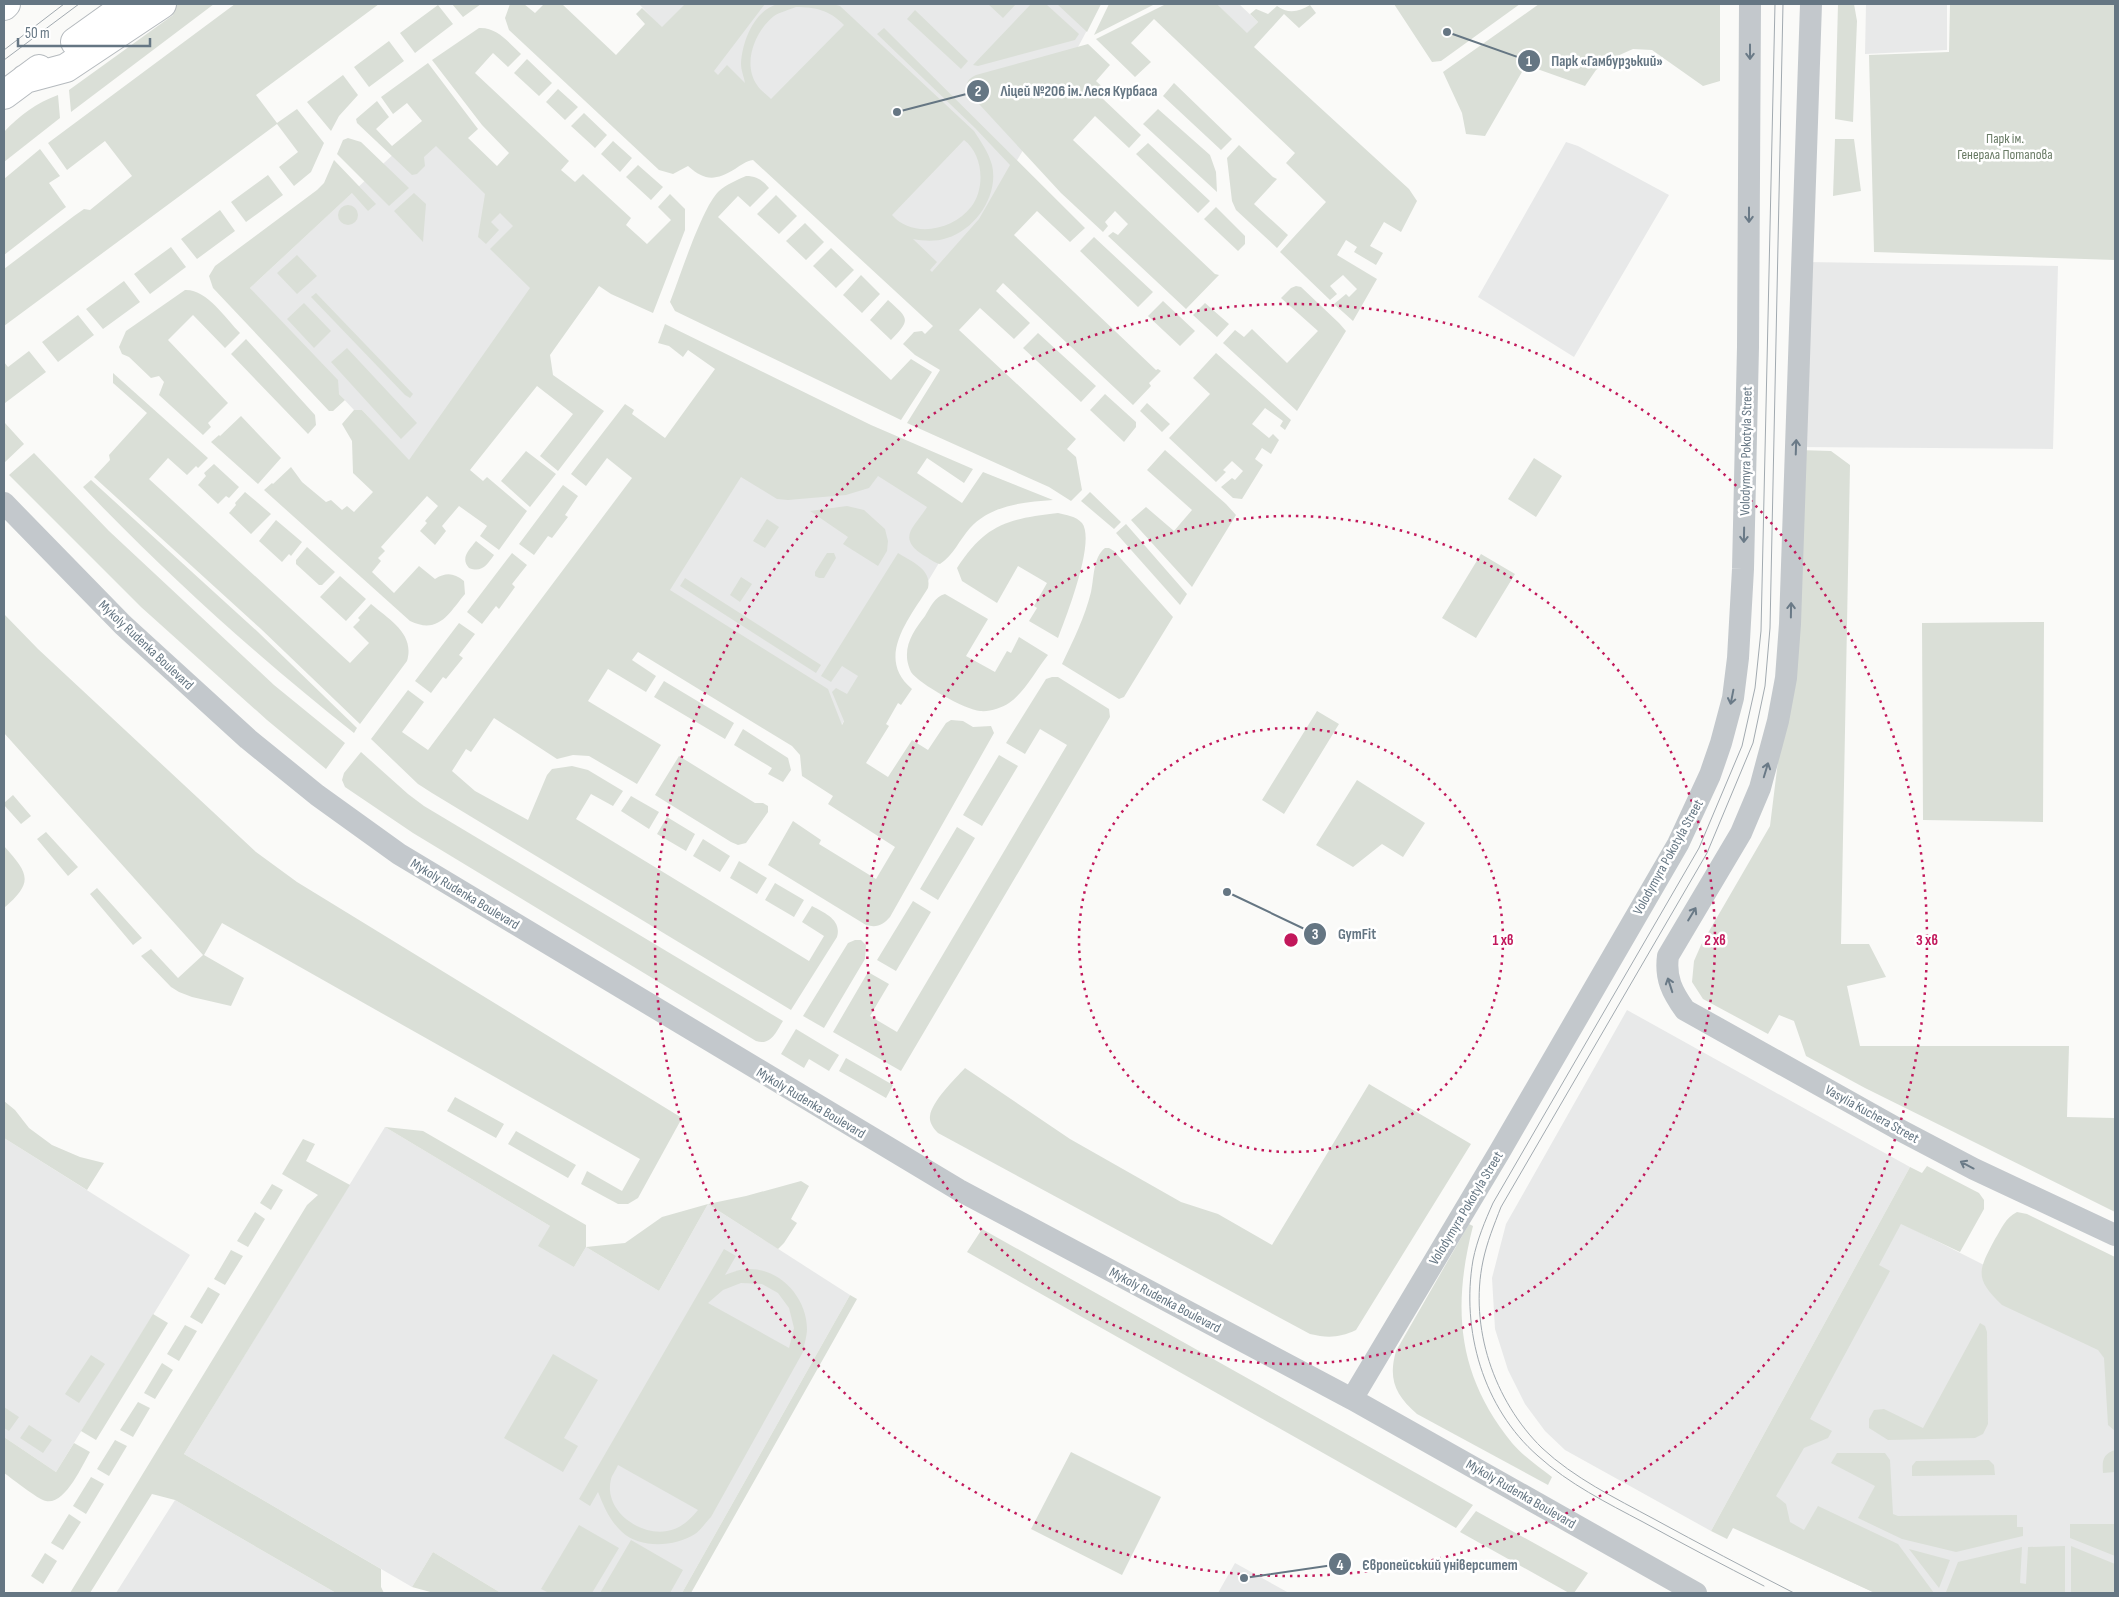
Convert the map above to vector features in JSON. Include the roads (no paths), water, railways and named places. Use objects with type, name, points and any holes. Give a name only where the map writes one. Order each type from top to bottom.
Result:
[{"type":"main road","points":[[14,87],[128,4]]},
{"type":"main road","points":[[14,87],[66,68],[162,4]]},
{"type":"street","name":"Volodymyra Pokotyla Street","points":[[1352,1399],[1500,1151],[1678,844],[1710,775],[1721,743],[1733,698],[1738,658],[1743,569],[1748,328],[1750,4]]},
{"type":"street","name":"Vasylia Kuchera Street","points":[[1811,4],[1790,624],[1786,678],[1768,764],[1753,806],[1741,833],[1668,956],[1666,969],[1670,987],[1685,1010],[1929,1145],[2006,1185],[2115,1235]]},
{"type":"street","name":"Mykoly Rudenka Boulevard","points":[[4,503],[123,625],[248,739],[317,795],[399,854],[959,1190],[1352,1399],[1696,1593]]},
{"type":"tram line","points":[[4,50],[64,4]]},
{"type":"tram line","points":[[4,60],[79,4]]},
{"type":"tram line","points":[[1764,1586],[1589,1492],[1550,1466],[1519,1437],[1503,1415],[1490,1391],[1480,1366],[1470,1313],[1470,1287],[1477,1245],[1493,1203],[1699,848],[1742,746],[1755,688],[1761,631],[1775,4]]},
{"type":"tram line","points":[[1783,4],[1770,628],[1765,686],[1753,743],[1707,853],[1501,1207],[1483,1261],[1480,1311],[1483,1337],[1489,1362],[1499,1386],[1525,1429],[1554,1459],[1610,1495],[1794,1593]]},
{"type":"place","name":"Парк «Гамбурзький»","points":[[1447,32]]},
{"type":"place","name":"Ліцей №206 ім. Леся Курбаса","points":[[897,112]]},
{"type":"place","name":"GymFit","points":[[1227,892]]},
{"type":"place","name":"Європейський університет","points":[[1244,1578]]},
{"type":"park label","name":"Парк ім. Генерала Потапова","points":[[2005,146]]}]
